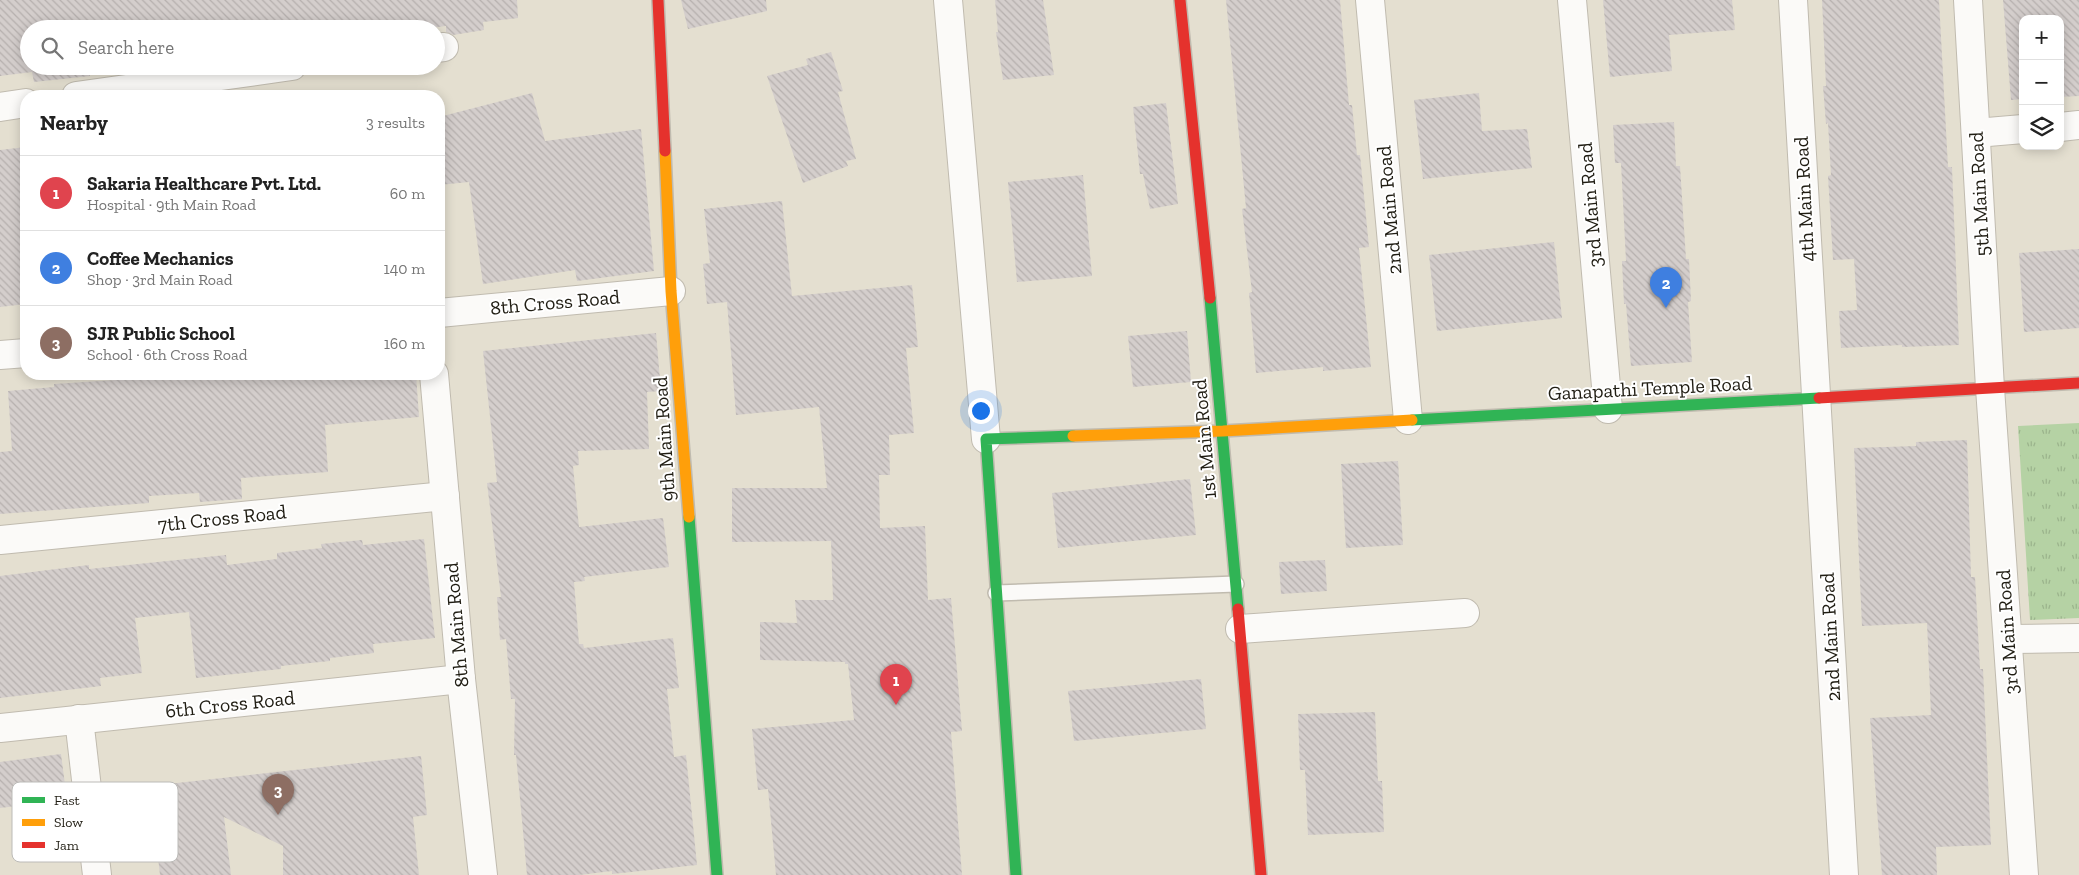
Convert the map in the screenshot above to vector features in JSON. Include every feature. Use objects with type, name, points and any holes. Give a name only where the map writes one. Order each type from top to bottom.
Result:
[{"type":"street","name":"9th Main Road","points":[[658,0],[671,291],[717,875]]},
{"type":"street","points":[[948,0],[986,440],[1016,875]]},
{"type":"street","name":"1st Main Road","points":[[1180,0],[1223,431],[1261,875]]},
{"type":"street","name":"2nd Main Road","points":[[1370,0],[1408,420]]},
{"type":"street","name":"3rd Main Road","points":[[1572,0],[1608,409]]},
{"type":"street","name":"4th Main Road","points":[[1792,0],[1816,398]]},
{"type":"street","name":"5th Main Road","points":[[1968,0],[1990,388]]},
{"type":"street","points":[[119,90],[227,75]]},
{"type":"street","points":[[0,107],[20,104]]},
{"type":"street","points":[[2064,127],[2079,126]]},
{"type":"street","points":[[1976,133],[2019,130]]},
{"type":"street","name":"8th Cross Road","points":[[445,312],[671,291]]},
{"type":"street","points":[[0,355],[20,353]]},
{"type":"street","name":"8th Main Road","points":[[435,380],[460,680],[483,875]]},
{"type":"street","name":"Ganapathi Temple Road","points":[[986,440],[1223,431],[2079,383]]},
{"type":"street","name":"3rd Main Road","points":[[1990,388],[2024,875]]},
{"type":"street","name":"2nd Main Road","points":[[1816,398],[1844,875]]},
{"type":"street","name":"7th Cross Road","points":[[0,540],[445,496]]},
{"type":"street","points":[[1240,629],[1465,613]]},
{"type":"street","points":[[2008,640],[2079,638]]},
{"type":"street","name":"6th Cross Road","points":[[0,728],[460,680]]},
{"type":"street","points":[[79,719],[87,782]]},
{"type":"street","points":[[96,862],[98,875]]},
{"type":"lane","points":[[996,593],[1236,584]]},
{"type":"green space","points":[[2079,423],[2079,618],[2030,620],[2018,426]]},
{"type":"building","points":[[0,0],[517,0],[518,18],[483,22],[484,30],[453,35],[446,32],[445,20],[20,20],[20,74],[0,76]]},
{"type":"building","points":[[681,0],[766,0],[767,11],[688,29]]},
{"type":"building","points":[[995,0],[1043,0],[1054,75],[1003,80],[996,32],[998,32]]},
{"type":"building","points":[[1226,0],[1340,0],[1349,105],[1352,105],[1357,155],[1360,155],[1369,247],[1359,248],[1371,367],[1323,371],[1323,367],[1256,373],[1249,293],[1252,292],[1242,209],[1246,208]]},
{"type":"building","points":[[1603,0],[1732,0],[1735,30],[1669,35],[1672,71],[1610,77]]},
{"type":"building","points":[[1822,0],[1939,0],[1948,167],[1952,167],[1959,345],[1841,348],[1839,311],[1857,310],[1854,259],[1833,260],[1828,176],[1831,175],[1828,123],[1826,124],[1823,86],[1826,86]]},
{"type":"building","points":[[2003,0],[2079,0],[2079,96],[2064,97],[2064,15],[2019,15],[2019,99],[2011,100]]},
{"type":"building","points":[[831,52],[843,91],[838,92],[856,159],[846,161],[848,166],[803,183],[767,76],[808,65],[806,59]]},
{"type":"building","points":[[33,75],[90,75],[90,76],[34,82]]},
{"type":"building","points":[[532,93],[545,141],[641,129],[654,271],[577,281],[575,270],[483,284],[469,182],[445,184],[445,115]]},
{"type":"building","points":[[1479,93],[1482,131],[1527,129],[1532,168],[1423,179],[1414,100]]},
{"type":"building","points":[[1166,103],[1178,204],[1150,209],[1143,174],[1140,174],[1133,107]]},
{"type":"building","points":[[1674,122],[1676,166],[1680,166],[1686,259],[1689,259],[1691,301],[1688,302],[1692,362],[1631,366],[1626,304],[1624,304],[1622,261],[1626,261],[1621,163],[1615,163],[1613,125]]},
{"type":"building","points":[[20,148],[20,305],[0,307],[0,150]]},
{"type":"building","points":[[1083,175],[1092,276],[1017,282],[1008,182]]},
{"type":"building","points":[[782,201],[792,296],[912,285],[918,347],[906,348],[914,433],[889,435],[890,475],[879,475],[880,528],[925,526],[928,600],[951,598],[962,731],[951,732],[962,875],[776,875],[768,789],[758,790],[752,729],[854,720],[848,664],[845,664],[845,662],[760,660],[760,622],[797,623],[795,600],[833,600],[831,541],[732,542],[732,488],[827,488],[819,407],[736,415],[727,302],[707,304],[703,264],[710,263],[704,209]]},
{"type":"building","points":[[1554,242],[1562,318],[1437,331],[1429,255]]},
{"type":"building","points":[[2079,249],[2079,328],[2024,332],[2019,253]]},
{"type":"building","points":[[1187,331],[1191,382],[1133,387],[1128,336]]},
{"type":"building","points":[[656,333],[661,391],[647,392],[649,449],[578,451],[579,465],[573,466],[579,527],[663,518],[669,567],[584,577],[585,581],[574,582],[579,644],[583,644],[584,648],[673,638],[679,688],[667,689],[674,757],[686,755],[697,865],[612,874],[612,871],[579,875],[527,875],[516,755],[514,755],[515,699],[511,699],[506,639],[500,640],[497,597],[501,597],[487,483],[497,482],[483,351]]},
{"type":"building","points":[[115,380],[416,380],[419,417],[325,425],[328,472],[241,478],[242,499],[200,502],[199,493],[149,496],[149,503],[0,514],[0,452],[12,451],[8,391],[54,387],[54,384]]},
{"type":"building","points":[[1967,440],[1971,577],[1975,577],[1980,669],[1983,669],[1991,845],[1936,847],[1937,875],[1882,875],[1870,718],[1931,715],[1927,623],[1862,626],[1854,448],[1916,446],[1916,442]]},
{"type":"building","points":[[1398,461],[1403,545],[1346,548],[1341,464]]},
{"type":"building","points":[[1190,479],[1196,535],[1058,548],[1052,493]]},
{"type":"building","points":[[424,539],[435,638],[373,644],[374,653],[330,658],[330,661],[281,666],[281,669],[196,678],[189,612],[135,618],[142,673],[100,678],[101,686],[0,698],[0,576],[89,565],[89,569],[226,555],[227,565],[277,559],[277,553],[322,548],[321,544],[362,540],[363,545]]},
{"type":"building","points":[[1325,560],[1327,591],[1281,594],[1279,562]]},
{"type":"building","points":[[1201,679],[1206,729],[1074,741],[1068,691]]},
{"type":"building","points":[[1375,712],[1378,781],[1382,781],[1384,832],[1308,835],[1305,770],[1300,770],[1298,714]]},
{"type":"building","points":[[61,754],[65,782],[12,782],[12,807],[0,808],[0,762]]},
{"type":"building","points":[[421,756],[427,815],[413,817],[419,875],[283,875],[283,846],[224,817],[231,875],[160,875],[159,862],[178,862],[178,783]]},
{"type":"traffic: fast","points":[[1210,298],[1238,609]]},
{"type":"traffic: fast","points":[[1412,420],[1819,398]]},
{"type":"traffic: fast","points":[[1016,875],[986,439],[1073,436]]},
{"type":"traffic: fast","points":[[689,517],[717,875]]},
{"type":"traffic: slow","points":[[665,151],[671,291],[689,517]]},
{"type":"traffic: slow","points":[[1073,436],[1223,431],[1412,420]]},
{"type":"traffic: jam","points":[[658,0],[665,151]]},
{"type":"traffic: jam","points":[[1180,0],[1210,298]]},
{"type":"traffic: jam","points":[[1819,398],[2079,383]]},
{"type":"traffic: jam","points":[[1238,609],[1261,875]]},
{"type":"place","name":"Coffee Mechanics","points":[[1666,308]]},
{"type":"place","name":"Sakaria Healthcare Pvt. Ltd.","points":[[896,705]]},
{"type":"place","name":"SJR Public School","points":[[278,815]]}]
